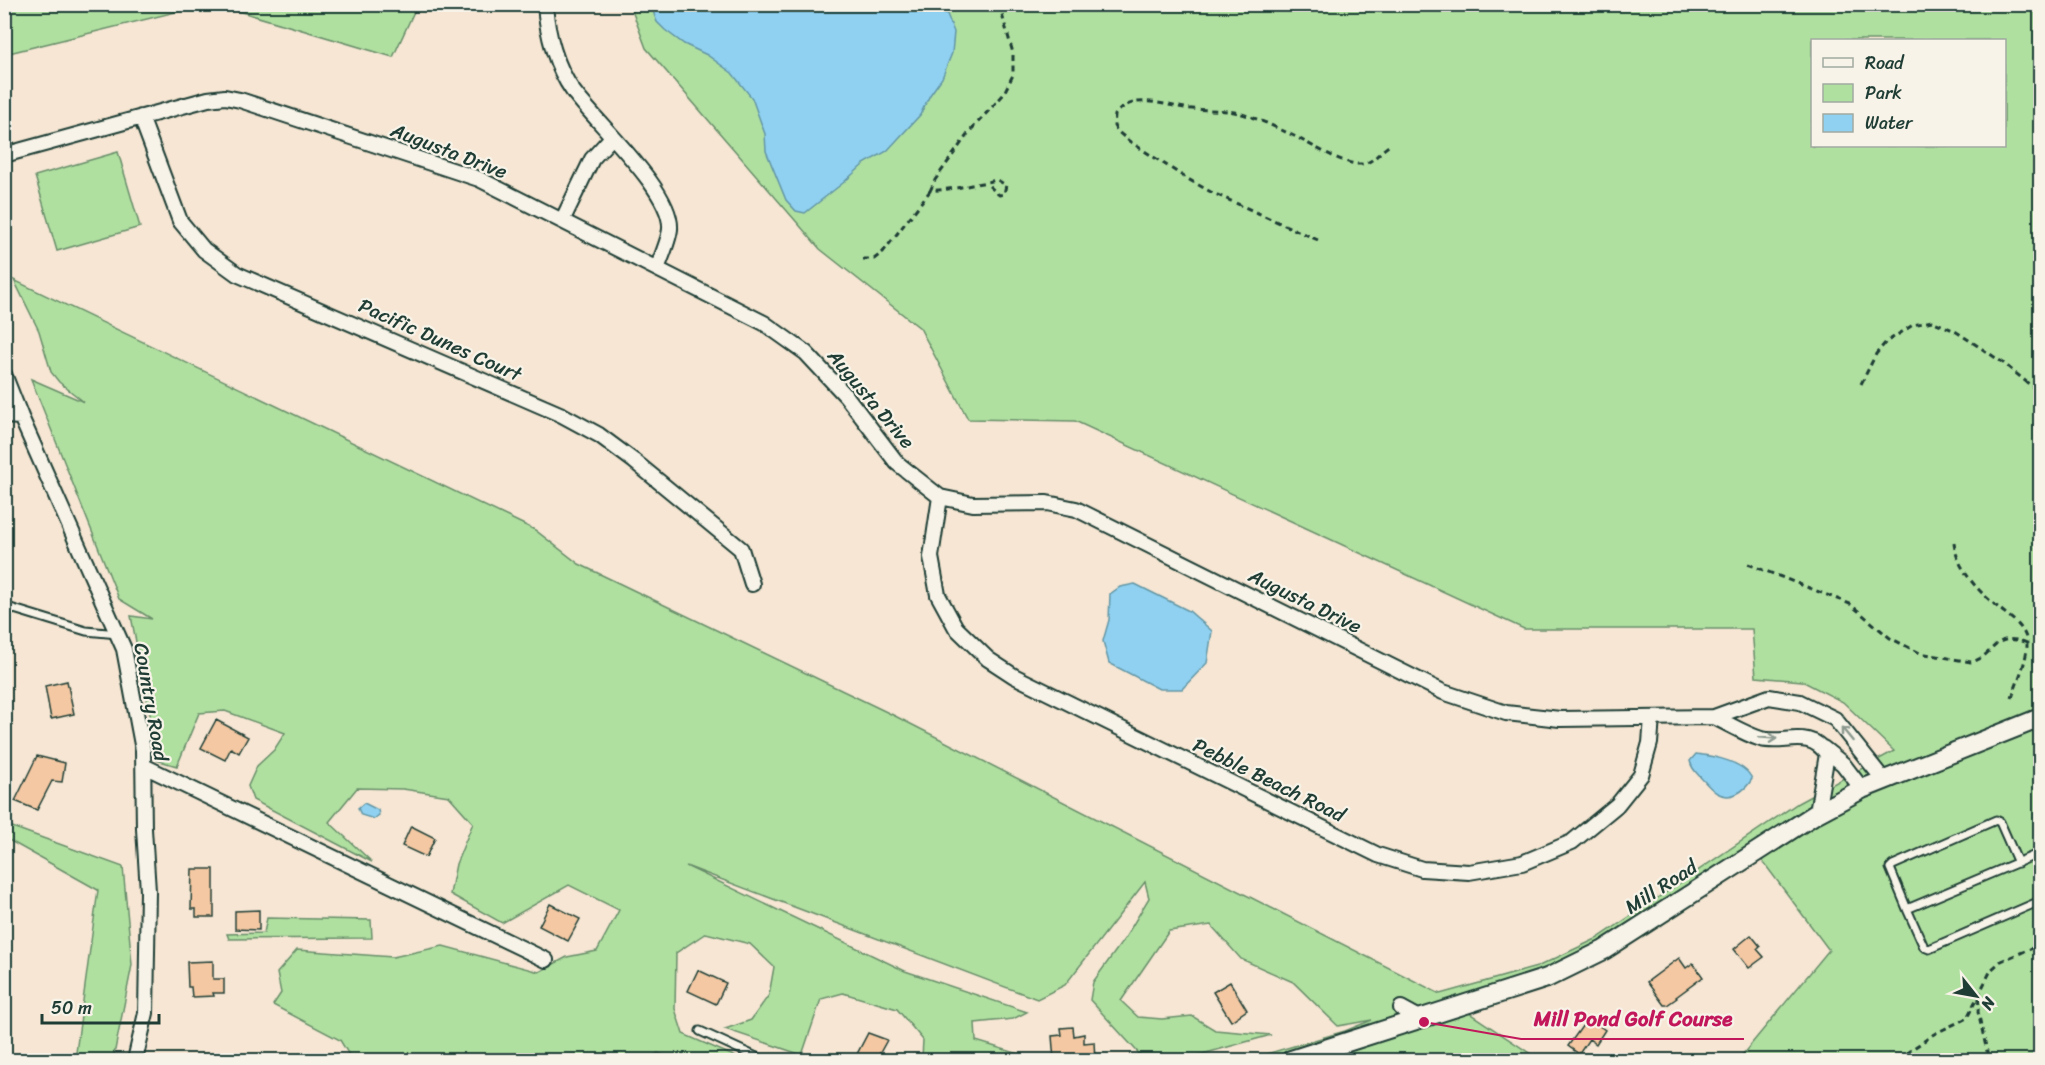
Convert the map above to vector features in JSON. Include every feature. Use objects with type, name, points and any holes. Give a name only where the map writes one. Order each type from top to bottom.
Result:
[{"type":"main road","name":"Mill Road","points":[[1292,1060],[1423,1020],[1547,978],[1604,950],[1817,813],[1862,789],[2040,718]]},
{"type":"street","points":[[545,4],[547,24],[558,64],[573,91],[652,184],[666,207],[670,229],[657,269]]},
{"type":"street","name":"Augusta Drive","points":[[4,155],[208,99],[225,98],[240,100],[479,179],[765,323],[806,353],[846,396],[897,463],[940,497],[973,504],[1047,503],[1076,509],[1443,692],[1506,713],[1560,719],[1714,717],[1769,697],[1800,702],[1835,719],[1883,779]]},
{"type":"street","name":"Pacific Dunes Court","points":[[141,117],[180,222],[204,250],[237,274],[562,415],[599,435],[741,549],[752,584]]},
{"type":"street","points":[[562,220],[592,159],[612,137]]},
{"type":"street","name":"Country Road","points":[[4,374],[118,634],[126,660],[144,766],[148,958],[146,1013],[135,1060]]},
{"type":"street","points":[[4,416],[21,417]]},
{"type":"street","name":"Pebble Beach Road","points":[[940,497],[931,557],[938,595],[956,628],[988,659],[1025,681],[1378,855],[1422,869],[1469,872],[1522,863],[1572,842],[1617,805],[1641,775],[1650,743],[1652,718]]},
{"type":"street","name":"Augusta Drive","points":[[1714,717],[1763,740],[1804,738],[1821,746],[1843,764],[1862,789]]},
{"type":"street","points":[[1817,813],[1827,754],[1821,746]]},
{"type":"street","points":[[144,766],[546,960]]},
{"type":"street","points":[[1401,1008],[1423,1020]]},
{"type":"lane","points":[[4,606],[86,631],[118,634]]},
{"type":"lane","points":[[2018,863],[2000,822],[1996,820],[1890,868],[1924,947],[1929,950],[2040,901]]},
{"type":"lane","points":[[1907,909],[2040,853]]},
{"type":"lane","points":[[700,1031],[764,1060]]},
{"type":"path","points":[[863,259],[874,259],[883,252],[930,191],[935,180],[970,131],[1003,95],[1013,75],[1013,53],[999,4]]},
{"type":"path","points":[[1318,240],[1211,192],[1179,174],[1117,131],[1114,126],[1115,115],[1125,105],[1144,102],[1232,112],[1245,115],[1353,163],[1362,164],[1370,161],[1383,148],[1392,144]]},
{"type":"path","points":[[930,191],[997,180],[1006,185],[1004,194],[999,195],[986,183]]},
{"type":"path","points":[[1861,384],[1876,354],[1886,342],[1913,325],[1932,321],[1955,331],[2002,362],[2040,393]]},
{"type":"path","points":[[1954,543],[1958,558],[1968,576],[1982,593],[2016,622],[2024,632],[2027,643],[2026,653],[2012,698]]},
{"type":"path","points":[[1748,564],[1850,604],[1890,638],[1920,653],[1971,662],[1978,660],[1999,642],[2008,639],[2027,643]]},
{"type":"path","points":[[1898,1060],[1934,1034],[1967,1018],[1991,970],[2001,961],[2040,945]]},
{"type":"path","points":[[1979,993],[1978,1012],[1989,1060]]},
{"type":"green space","points":[[5,4],[204,4],[204,5],[5,54]]},
{"type":"green space","points":[[218,5],[417,5],[393,57]]},
{"type":"green space","points":[[630,5],[2040,5],[2040,1060],[1738,1060],[1829,950],[1761,859],[1598,959],[1469,1013],[1540,1060],[1246,1060],[1345,1031],[1372,1020],[1338,1026],[1293,982],[1241,959],[1211,925],[1169,931],[1121,1001],[1138,1017],[1162,1019],[1192,1016],[1215,1030],[1271,1035],[1181,1060],[1145,1060],[1090,1000],[1093,982],[1125,938],[1149,898],[1145,882],[1065,985],[1037,999],[686,866],[905,971],[1027,1012],[1013,1019],[975,1023],[976,1041],[1022,1055],[1026,1060],[919,1060],[922,1058],[923,1040],[897,1009],[843,993],[821,999],[802,1055],[725,1029],[751,1020],[769,995],[774,967],[750,944],[706,933],[676,953],[675,1009],[683,1034],[743,1060],[676,1060],[658,1053],[646,1060],[352,1060],[340,1040],[273,1005],[281,993],[277,973],[297,950],[393,957],[443,946],[539,972],[567,957],[597,951],[619,910],[569,885],[502,923],[450,894],[456,864],[473,823],[449,796],[403,789],[357,788],[329,822],[372,862],[253,800],[248,786],[257,766],[274,750],[285,733],[225,711],[199,713],[177,766],[156,760],[150,714],[131,616],[152,619],[119,599],[31,379],[84,402],[59,382],[51,372],[39,331],[14,280],[535,530],[579,564],[895,716],[1440,994],[1537,967],[1598,938],[1798,803],[1894,751],[1843,702],[1802,681],[1756,677],[1752,629],[1524,629],[1075,421],[968,419],[920,328],[820,249],[646,48]]},
{"type":"green space","points":[[118,152],[140,227],[57,251],[35,176]]},
{"type":"green space","points":[[4,824],[123,867],[132,965],[113,1060],[75,1060],[98,890],[5,838]]},
{"type":"green space","points":[[267,918],[371,920],[372,938],[229,939],[227,934],[264,933]]},
{"type":"water","points":[[654,4],[930,5],[947,14],[954,32],[952,53],[942,78],[920,115],[887,151],[864,164],[805,213],[796,211],[786,200],[766,151],[765,134],[752,98],[732,73],[665,30],[657,22]]},
{"type":"water","points":[[1135,584],[1189,611],[1212,631],[1207,663],[1182,689],[1159,689],[1109,663],[1103,641],[1109,620],[1110,594],[1120,587]]},
{"type":"water","points":[[1696,754],[1720,758],[1736,764],[1743,768],[1752,779],[1737,794],[1727,796],[1717,793],[1692,767],[1690,761]]},
{"type":"water","points":[[364,803],[378,810],[379,815],[374,819],[361,815],[358,808]]},
{"type":"water","points":[[1471,1053],[1513,1060],[1439,1060]]},
{"type":"building","points":[[67,681],[74,714],[51,719],[45,686]]},
{"type":"building","points":[[216,720],[248,737],[239,753],[231,748],[225,760],[201,748]]},
{"type":"building","points":[[37,756],[65,763],[62,782],[52,781],[37,810],[15,801]]},
{"type":"building","points":[[411,826],[435,838],[426,857],[402,846]]},
{"type":"building","points":[[192,869],[214,869],[214,917],[196,917],[196,909],[191,909]]},
{"type":"building","points":[[550,904],[580,919],[568,941],[539,926]]},
{"type":"building","points":[[259,910],[259,930],[235,929],[235,911]]},
{"type":"building","points":[[1751,935],[1760,946],[1757,949],[1764,957],[1749,968],[1734,949]]},
{"type":"building","points":[[1679,958],[1686,968],[1693,963],[1703,977],[1677,998],[1664,1005],[1647,982]]},
{"type":"building","points":[[213,961],[213,979],[224,979],[224,993],[192,997],[191,987],[188,987],[187,962]]},
{"type":"building","points":[[698,970],[726,983],[716,1004],[688,991]]},
{"type":"building","points":[[1230,982],[1247,1010],[1231,1021],[1213,992]]},
{"type":"building","points":[[1588,1018],[1605,1030],[1596,1044],[1589,1039],[1579,1054],[1568,1046]]},
{"type":"building","points":[[1073,1027],[1074,1036],[1084,1034],[1084,1043],[1094,1042],[1095,1060],[1054,1060],[1052,1036],[1062,1035],[1061,1028]]},
{"type":"building","points":[[868,1033],[887,1040],[876,1060],[865,1060],[856,1056]]},
{"type":"place","name":"Mill Pond Golf Course","points":[[1424,1022]]}]
